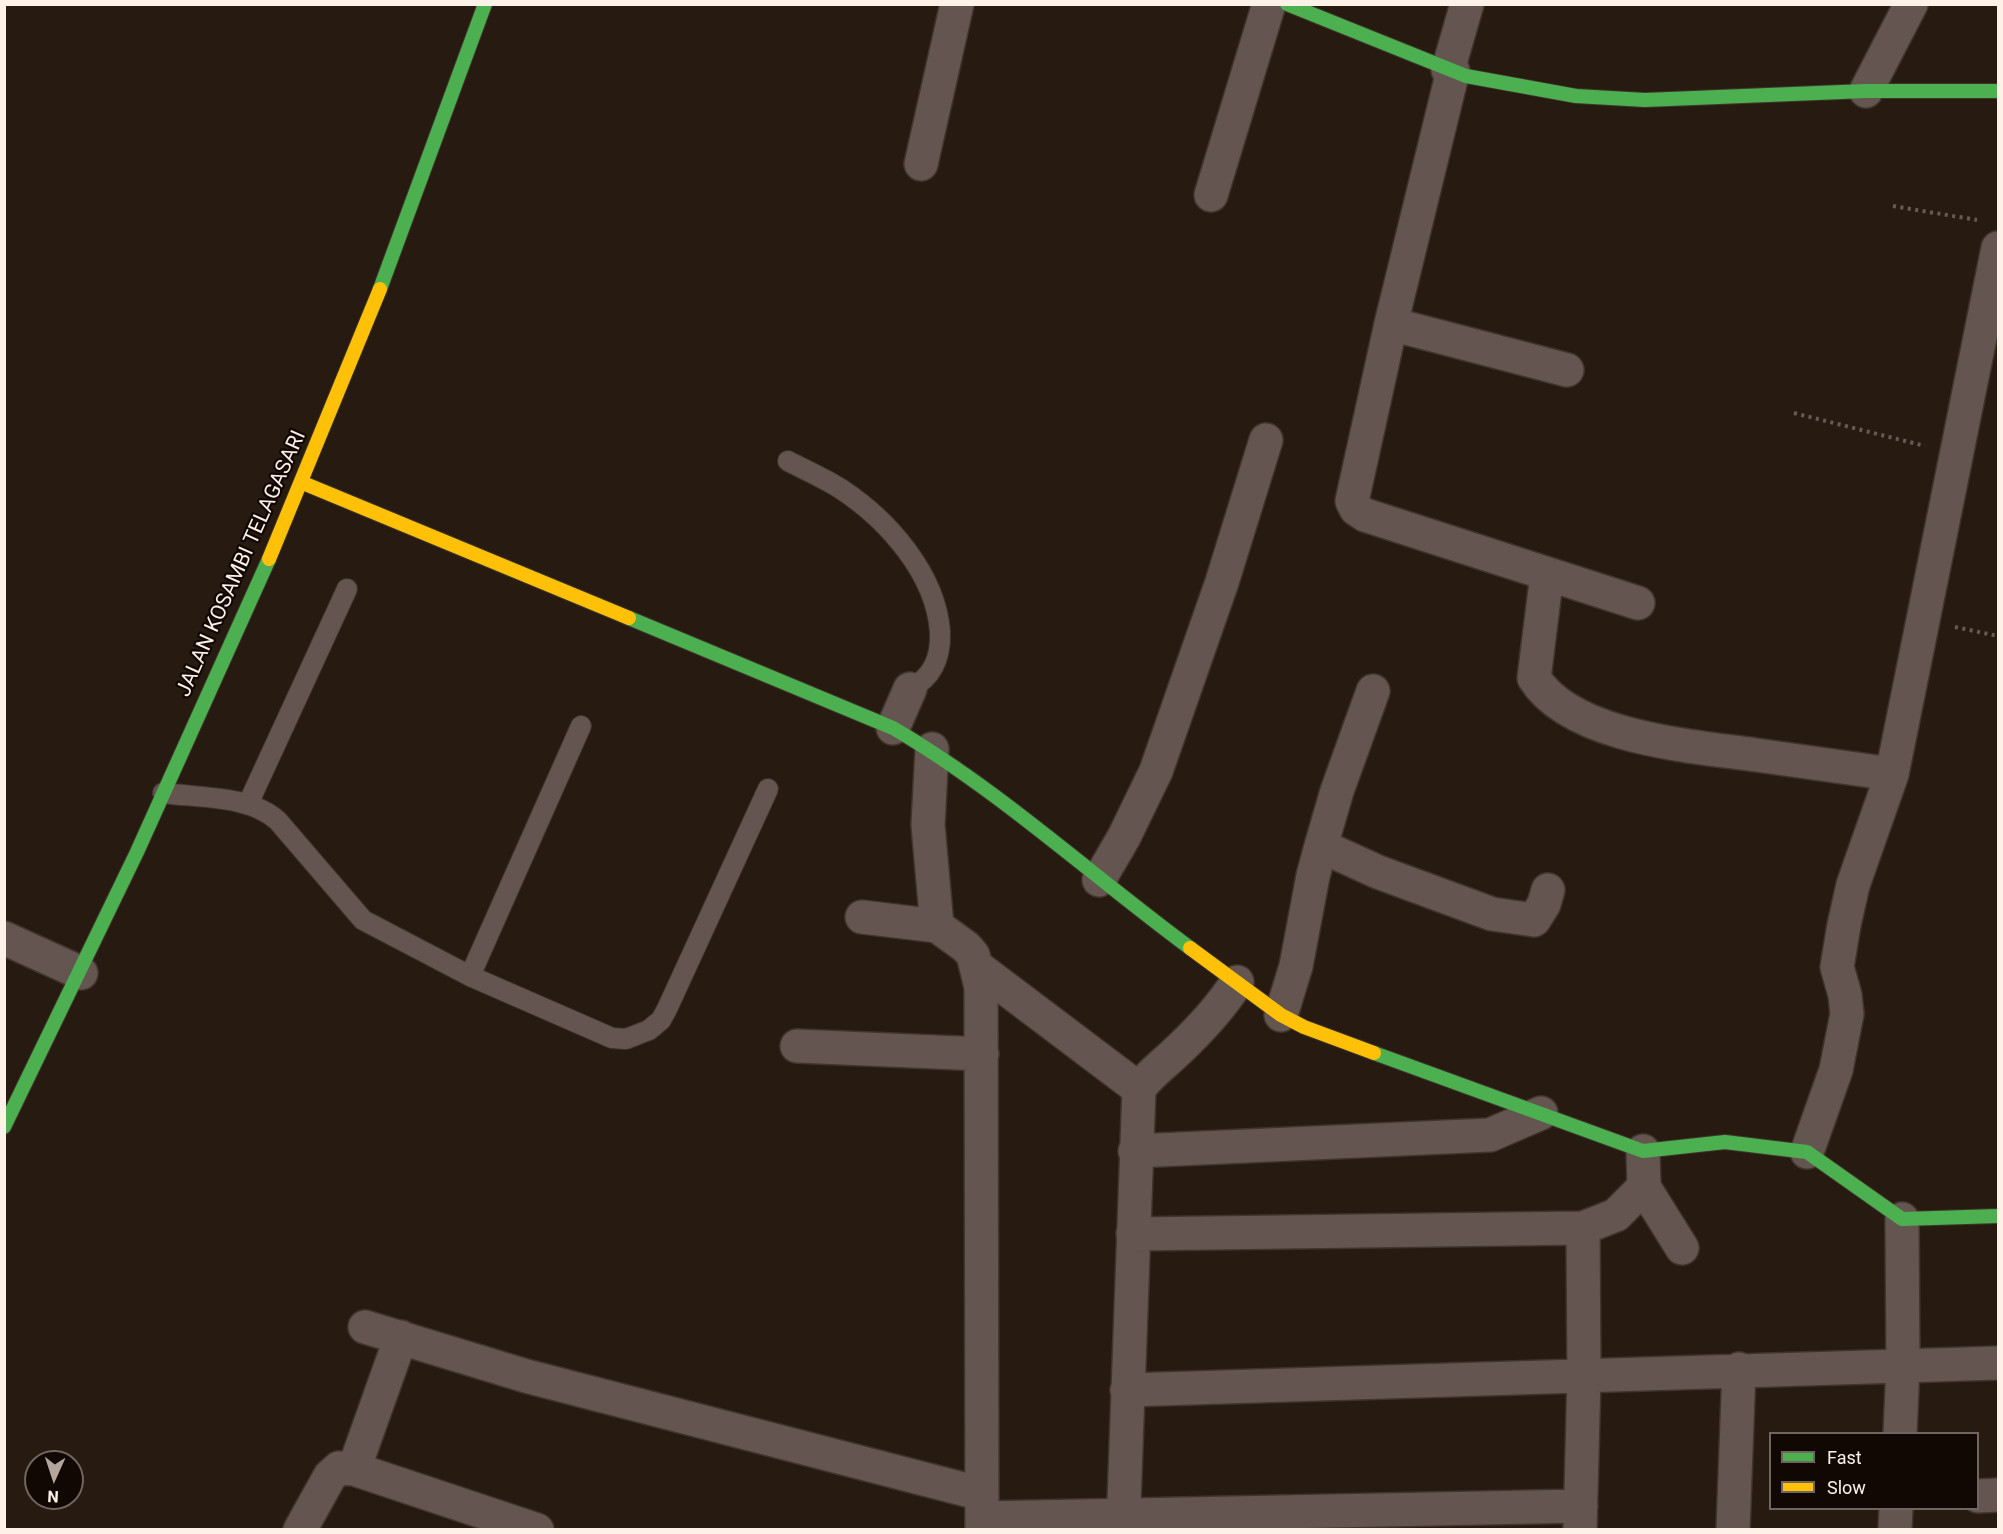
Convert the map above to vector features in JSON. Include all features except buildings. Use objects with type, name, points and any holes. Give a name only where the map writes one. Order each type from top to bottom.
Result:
[{"type":"street","name":"JALAN KOSAMBI TELAGASARI","points":[[4,1127],[81,973],[303,483],[401,231],[485,4]]},
{"type":"street","points":[[921,164],[957,4]]},
{"type":"street","points":[[1210,195],[1269,4]]},
{"type":"street","points":[[1287,4],[1451,70],[1541,90],[1602,98],[1645,100],[1866,92],[1998,91]]},
{"type":"street","points":[[1467,4],[1391,324],[1352,501],[1356,509],[1365,515],[1638,603]]},
{"type":"street","points":[[1866,92],[1911,4]]},
{"type":"street","points":[[1807,1152],[1836,1070],[1847,1014],[1845,995],[1837,967],[1853,885],[1892,774],[1957,454],[1993,235]]},
{"type":"street","points":[[1391,324],[1567,370]]},
{"type":"street","points":[[1099,880],[1124,837],[1156,771],[1222,582],[1266,440]]},
{"type":"street","points":[[303,483],[893,728],[932,750],[1099,880],[1281,1015],[1304,1027],[1643,1150],[1725,1142],[1807,1152],[1902,1219],[1998,1216]]},
{"type":"street","points":[[1547,574],[1534,678],[1543,693],[1568,709],[1613,729],[1652,740],[1892,774]]},
{"type":"street","points":[[893,728],[910,689]]},
{"type":"street","points":[[1281,1015],[1296,966],[1321,846],[1337,791],[1373,691]]},
{"type":"street","points":[[932,750],[928,825],[937,926]]},
{"type":"street","points":[[1321,846],[1378,872],[1492,914],[1534,920],[1544,904],[1548,890]]},
{"type":"street","points":[[862,917],[937,926],[966,947],[973,955],[976,966],[983,1001],[982,1514]]},
{"type":"street","points":[[4,938],[81,973]]},
{"type":"street","points":[[976,966],[1139,1089]]},
{"type":"street","points":[[1123,1523],[1139,1089],[1147,1077],[1224,1003],[1237,982]]},
{"type":"street","points":[[797,1046],[982,1054]]},
{"type":"street","points":[[1135,1151],[1490,1135],[1541,1113]]},
{"type":"street","points":[[1643,1150],[1644,1187],[1682,1248]]},
{"type":"street","points":[[1133,1234],[1583,1228],[1616,1215],[1644,1187]]},
{"type":"street","points":[[1900,1432],[1903,1366],[1902,1219]]},
{"type":"street","points":[[365,1327],[982,1514],[1123,1523],[1580,1518],[1584,1376],[1583,1228]]},
{"type":"street","points":[[354,1469],[400,1337]]},
{"type":"street","points":[[1127,1390],[1739,1369],[1998,1363]]},
{"type":"street","points":[[1733,1530],[1739,1369]]},
{"type":"street","points":[[300,1530],[330,1476],[339,1468],[354,1469],[537,1530]]},
{"type":"street","points":[[1979,1496],[1998,1495]]},
{"type":"street","points":[[1895,1530],[1896,1510]]},
{"type":"lane","points":[[788,461],[841,489],[874,516],[917,564],[939,617],[940,650],[930,674],[910,689]]},
{"type":"lane","points":[[248,804],[347,589]]},
{"type":"lane","points":[[470,976],[581,726]]},
{"type":"lane","points":[[163,793],[248,804],[278,821],[363,920],[470,976],[612,1038],[626,1039],[649,1030],[661,1020],[768,789]]},
{"type":"path","points":[[1893,206],[1993,235]]},
{"type":"path","points":[[1794,413],[1957,454]]},
{"type":"path","points":[[1923,620],[1998,636]]},
{"type":"traffic: fast","points":[[380,289],[485,4]]},
{"type":"traffic: fast","points":[[1287,4],[1466,76],[1576,96],[1645,100],[1866,91],[1998,91]]},
{"type":"traffic: fast","points":[[4,1127],[137,852],[269,559]]},
{"type":"traffic: fast","points":[[629,618],[893,728],[970,778],[1190,948]]},
{"type":"traffic: fast","points":[[1374,1053],[1643,1151],[1725,1142],[1807,1152],[1902,1219],[1998,1216]]},
{"type":"traffic: slow","points":[[269,559],[380,289]]},
{"type":"traffic: slow","points":[[303,483],[629,618]]},
{"type":"traffic: slow","points":[[1190,948],[1281,1015],[1304,1027],[1374,1053]]}]
